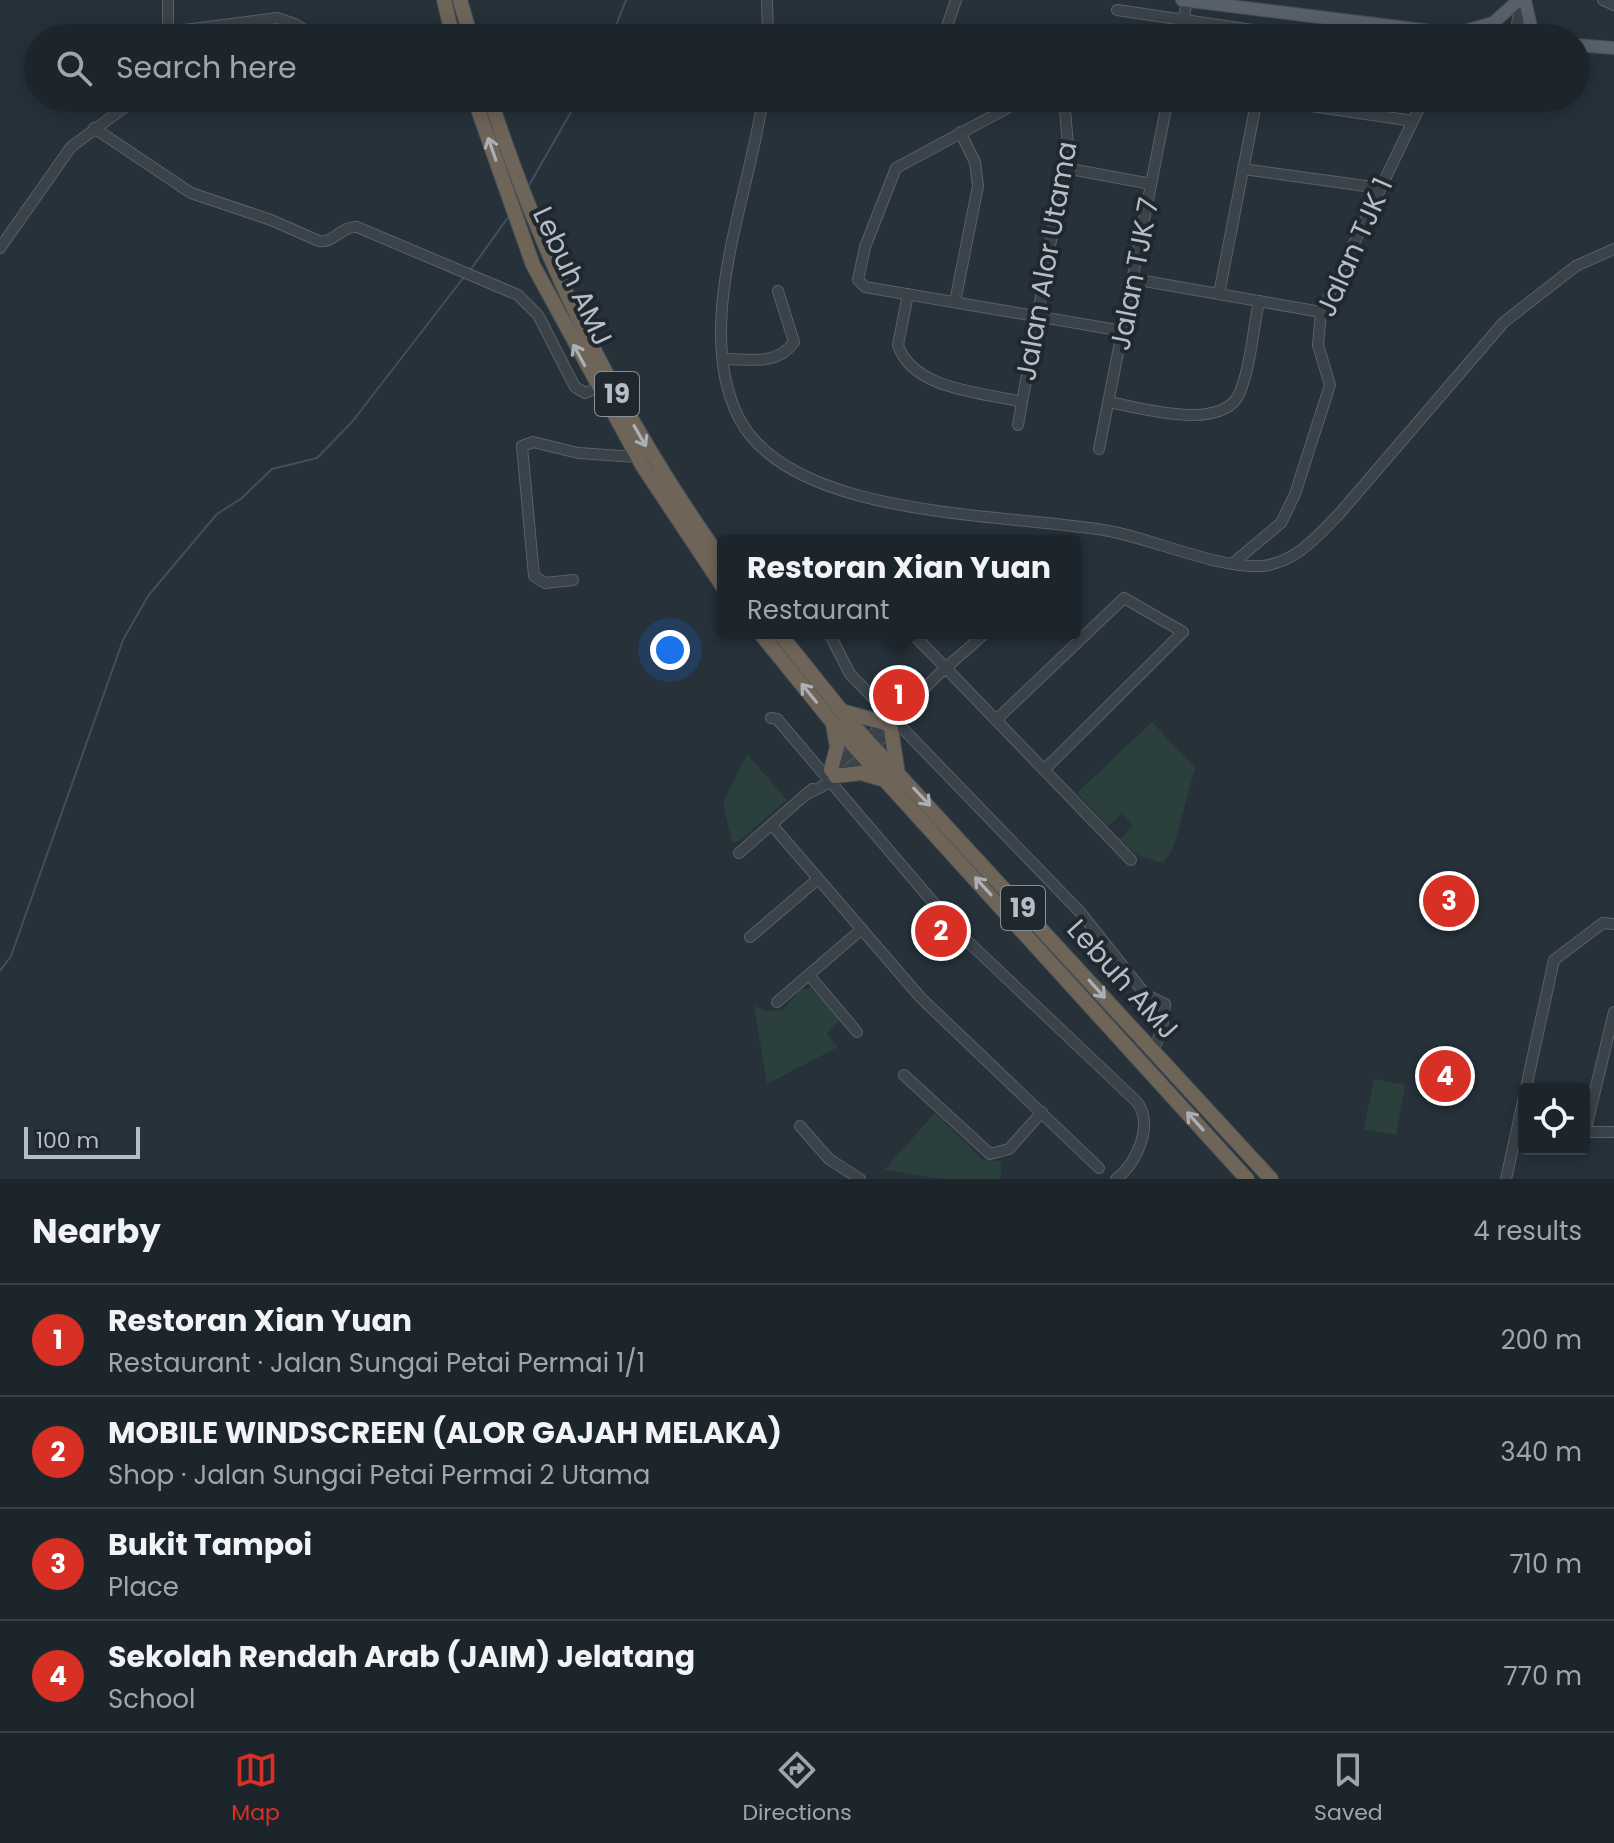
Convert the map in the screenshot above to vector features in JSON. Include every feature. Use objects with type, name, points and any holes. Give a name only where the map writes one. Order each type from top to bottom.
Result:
[{"type":"highway","points":[[444,0],[450,24]]},
{"type":"highway","points":[[460,0],[467,24]]},
{"type":"highway","name":"Lebuh AMJ","points":[[480,112],[524,219],[606,376],[658,466],[717,553]]},
{"type":"highway","name":"Lebuh AMJ","points":[[494,112],[515,194]]},
{"type":"highway","name":"Lebuh AMJ","points":[[524,219],[533,265],[597,388],[637,457],[717,578]]},
{"type":"highway","name":"Lebuh AMJ","points":[[766,639],[1271,1179]]},
{"type":"highway","name":"Lebuh AMJ","points":[[783,639],[837,716]]},
{"type":"highway","points":[[837,716],[892,723],[894,777],[861,773],[829,776],[837,747],[837,716]]},
{"type":"highway","name":"Lebuh AMJ","points":[[894,777],[1247,1179]]},
{"type":"main road","points":[[1185,0],[1359,24]]},
{"type":"main road","points":[[1489,24],[1522,0],[1530,24]]},
{"type":"main road","points":[[1590,46],[1614,48]]},
{"type":"street","points":[[168,0],[168,24]]},
{"type":"street","points":[[767,0],[768,24]]},
{"type":"street","points":[[948,24],[956,0]]},
{"type":"street","points":[[1182,24],[1185,0]]},
{"type":"street","points":[[1517,24],[1522,0]]},
{"type":"street","points":[[1603,0],[1614,5]]},
{"type":"street","points":[[1117,10],[1211,24]]},
{"type":"street","points":[[220,24],[244,19],[277,18],[289,24]]},
{"type":"street","points":[[1312,24],[1314,18]]},
{"type":"street","points":[[0,248],[71,147],[117,112]]},
{"type":"street","points":[[760,112],[727,271],[724,359],[732,403],[756,442],[781,461],[826,484],[890,504],[1109,531],[1233,563],[1275,563],[1312,542],[1504,322],[1576,266],[1614,249]]},
{"type":"street","points":[[999,112],[896,168],[865,247],[857,276],[861,284],[1123,331]]},
{"type":"street","name":"Jalan Alor Utama","points":[[1018,425],[1065,168],[1066,112]]},
{"type":"street","name":"Jalan TJK 7","points":[[1099,449],[1165,112]]},
{"type":"street","points":[[1219,294],[1254,112]]},
{"type":"street","points":[[1352,112],[1413,121]]},
{"type":"street","name":"Jalan TJK 1","points":[[1233,563],[1281,523],[1295,494],[1330,385],[1318,345],[1321,312],[1417,112]]},
{"type":"street","points":[[94,128],[162,177],[204,198],[260,216],[319,241],[326,242],[344,229],[357,227],[459,268],[526,300],[538,315],[575,387],[585,393],[597,388]]},
{"type":"street","points":[[955,302],[978,186],[975,162],[960,132]]},
{"type":"street","points":[[1065,168],[1151,184]]},
{"type":"street","points":[[1243,169],[1380,188]]},
{"type":"street","points":[[1133,279],[1321,312]]},
{"type":"street","points":[[724,359],[776,359],[785,355],[794,342],[778,291]]},
{"type":"street","points":[[908,294],[898,334],[906,364],[932,380],[1022,402]]},
{"type":"street","points":[[1109,402],[1192,416],[1211,415],[1228,406],[1240,393],[1259,301]]},
{"type":"street","points":[[573,580],[545,583],[534,576],[522,446],[533,442],[578,453],[637,457]]},
{"type":"street","points":[[996,720],[1124,598],[1183,632],[1044,770]]},
{"type":"street","points":[[832,639],[850,674],[892,723],[1080,912],[1146,995],[1165,1004],[1162,1030],[1153,1051]]},
{"type":"street","points":[[918,639],[1131,860]]},
{"type":"street","points":[[739,853],[865,748],[979,639]]},
{"type":"street","points":[[771,718],[777,719],[829,776],[961,935],[1142,1109],[1145,1117],[1143,1134],[1129,1167],[1116,1179]]},
{"type":"street","points":[[772,825],[921,998],[1099,1168]]},
{"type":"street","points":[[750,937],[818,879]]},
{"type":"street","points":[[1529,1083],[1554,960],[1608,924]]},
{"type":"street","points":[[777,1002],[862,929]]},
{"type":"street","points":[[809,975],[857,1032]]},
{"type":"street","points":[[1590,1113],[1614,1012]]},
{"type":"street","points":[[904,1075],[990,1154],[1009,1149],[1042,1112]]},
{"type":"street","points":[[800,1126],[829,1159],[860,1179]]},
{"type":"street","points":[[1590,1132],[1614,1132]]},
{"type":"street","points":[[1506,1179],[1518,1134]]},
{"type":"green space","points":[[1152,722],[1195,768],[1173,849],[1163,863],[1139,856],[1120,839],[1133,826],[1122,814],[1108,826],[1077,793]]},
{"type":"green space","points":[[747,754],[787,800],[739,841],[732,842],[723,803]]},
{"type":"green space","points":[[811,988],[840,1020],[827,1034],[838,1047],[767,1084],[754,1006],[767,1011],[782,1010],[802,989]]},
{"type":"green space","points":[[1374,1079],[1405,1085],[1396,1135],[1364,1129]]},
{"type":"green space","points":[[935,1113],[982,1159],[1002,1162],[1000,1179],[943,1179],[884,1170]]},
{"type":"waterway","points":[[617,24],[626,0]]},
{"type":"waterway","points":[[528,187],[571,112]]},
{"type":"waterway","points":[[471,269],[509,216]]},
{"type":"waterway","points":[[0,971],[11,956],[123,640],[148,596],[217,514],[242,498],[272,469],[317,458],[352,422],[464,277]]},
{"type":"place","name":"Restoran Xian Yuan","points":[[899,695]]},
{"type":"place","name":"Bukit Tampoi","points":[[1449,901]]},
{"type":"place","name":"MOBILE WINDSCREEN (ALOR GAJAH MELAKA)","points":[[941,931]]},
{"type":"place","name":"Sekolah Rendah Arab (JAIM) Jelatang","points":[[1445,1076]]}]
